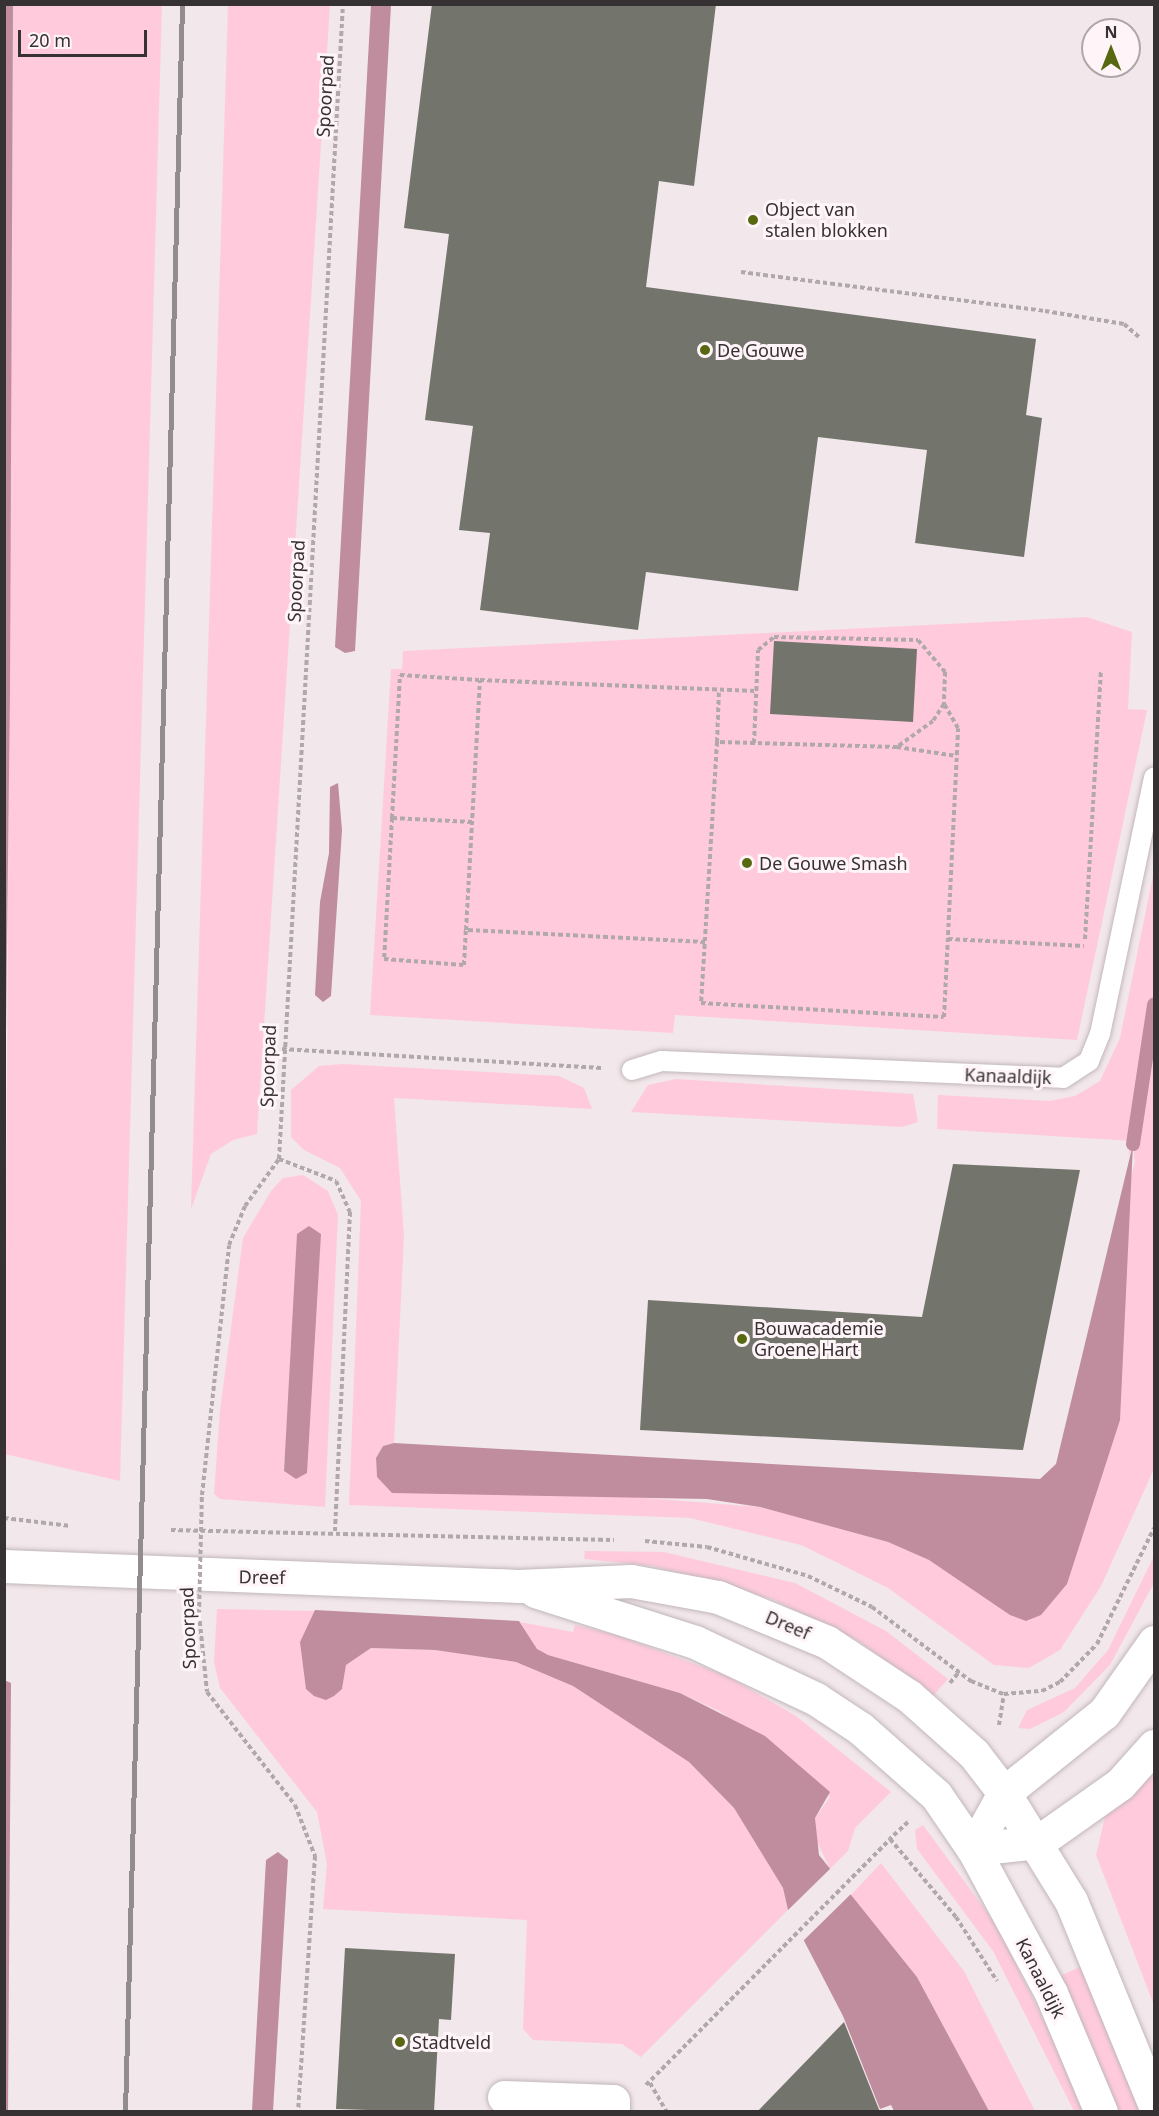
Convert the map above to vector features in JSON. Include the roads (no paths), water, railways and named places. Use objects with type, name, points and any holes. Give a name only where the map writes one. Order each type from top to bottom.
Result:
[{"type":"main road","name":"Dreef","points":[[4,1566],[519,1586],[631,1581],[718,1597],[774,1618],[827,1642],[909,1695],[974,1754],[1004,1793]]},
{"type":"main road","name":"Dreef","points":[[519,1586],[695,1642],[816,1699],[860,1728],[936,1795],[973,1849]]},
{"type":"main road","points":[[973,1849],[1004,1793],[1104,1713],[1155,1642]]},
{"type":"main road","points":[[973,1849],[1038,1842],[1119,1784],[1155,1746]]},
{"type":"main road","points":[[1004,1793],[1038,1842],[1071,1901],[1155,2103]]},
{"type":"main road","name":"Kanaaldijk","points":[[973,1849],[1051,1993],[1101,2112]]},
{"type":"main road","points":[[504,2097],[613,2106]]},
{"type":"lane","name":"Kanaaldijk","points":[[632,1070],[662,1061],[1063,1078],[1089,1061],[1100,1034],[1155,778]]},
{"type":"waterway","points":[[1133,1144],[1154,1005]]},
{"type":"railway","points":[[125,2112],[182,4]]},
{"type":"place","name":"Object van stalen blokken","points":[[753,220]]},
{"type":"place","name":"De Gouwe","points":[[705,350]]},
{"type":"place","name":"De Gouwe Smash","points":[[747,863]]},
{"type":"place","name":"Bouwacademie Groene Hart","points":[[742,1339]]},
{"type":"place","name":"Stadtveld","points":[[400,2042]]}]
